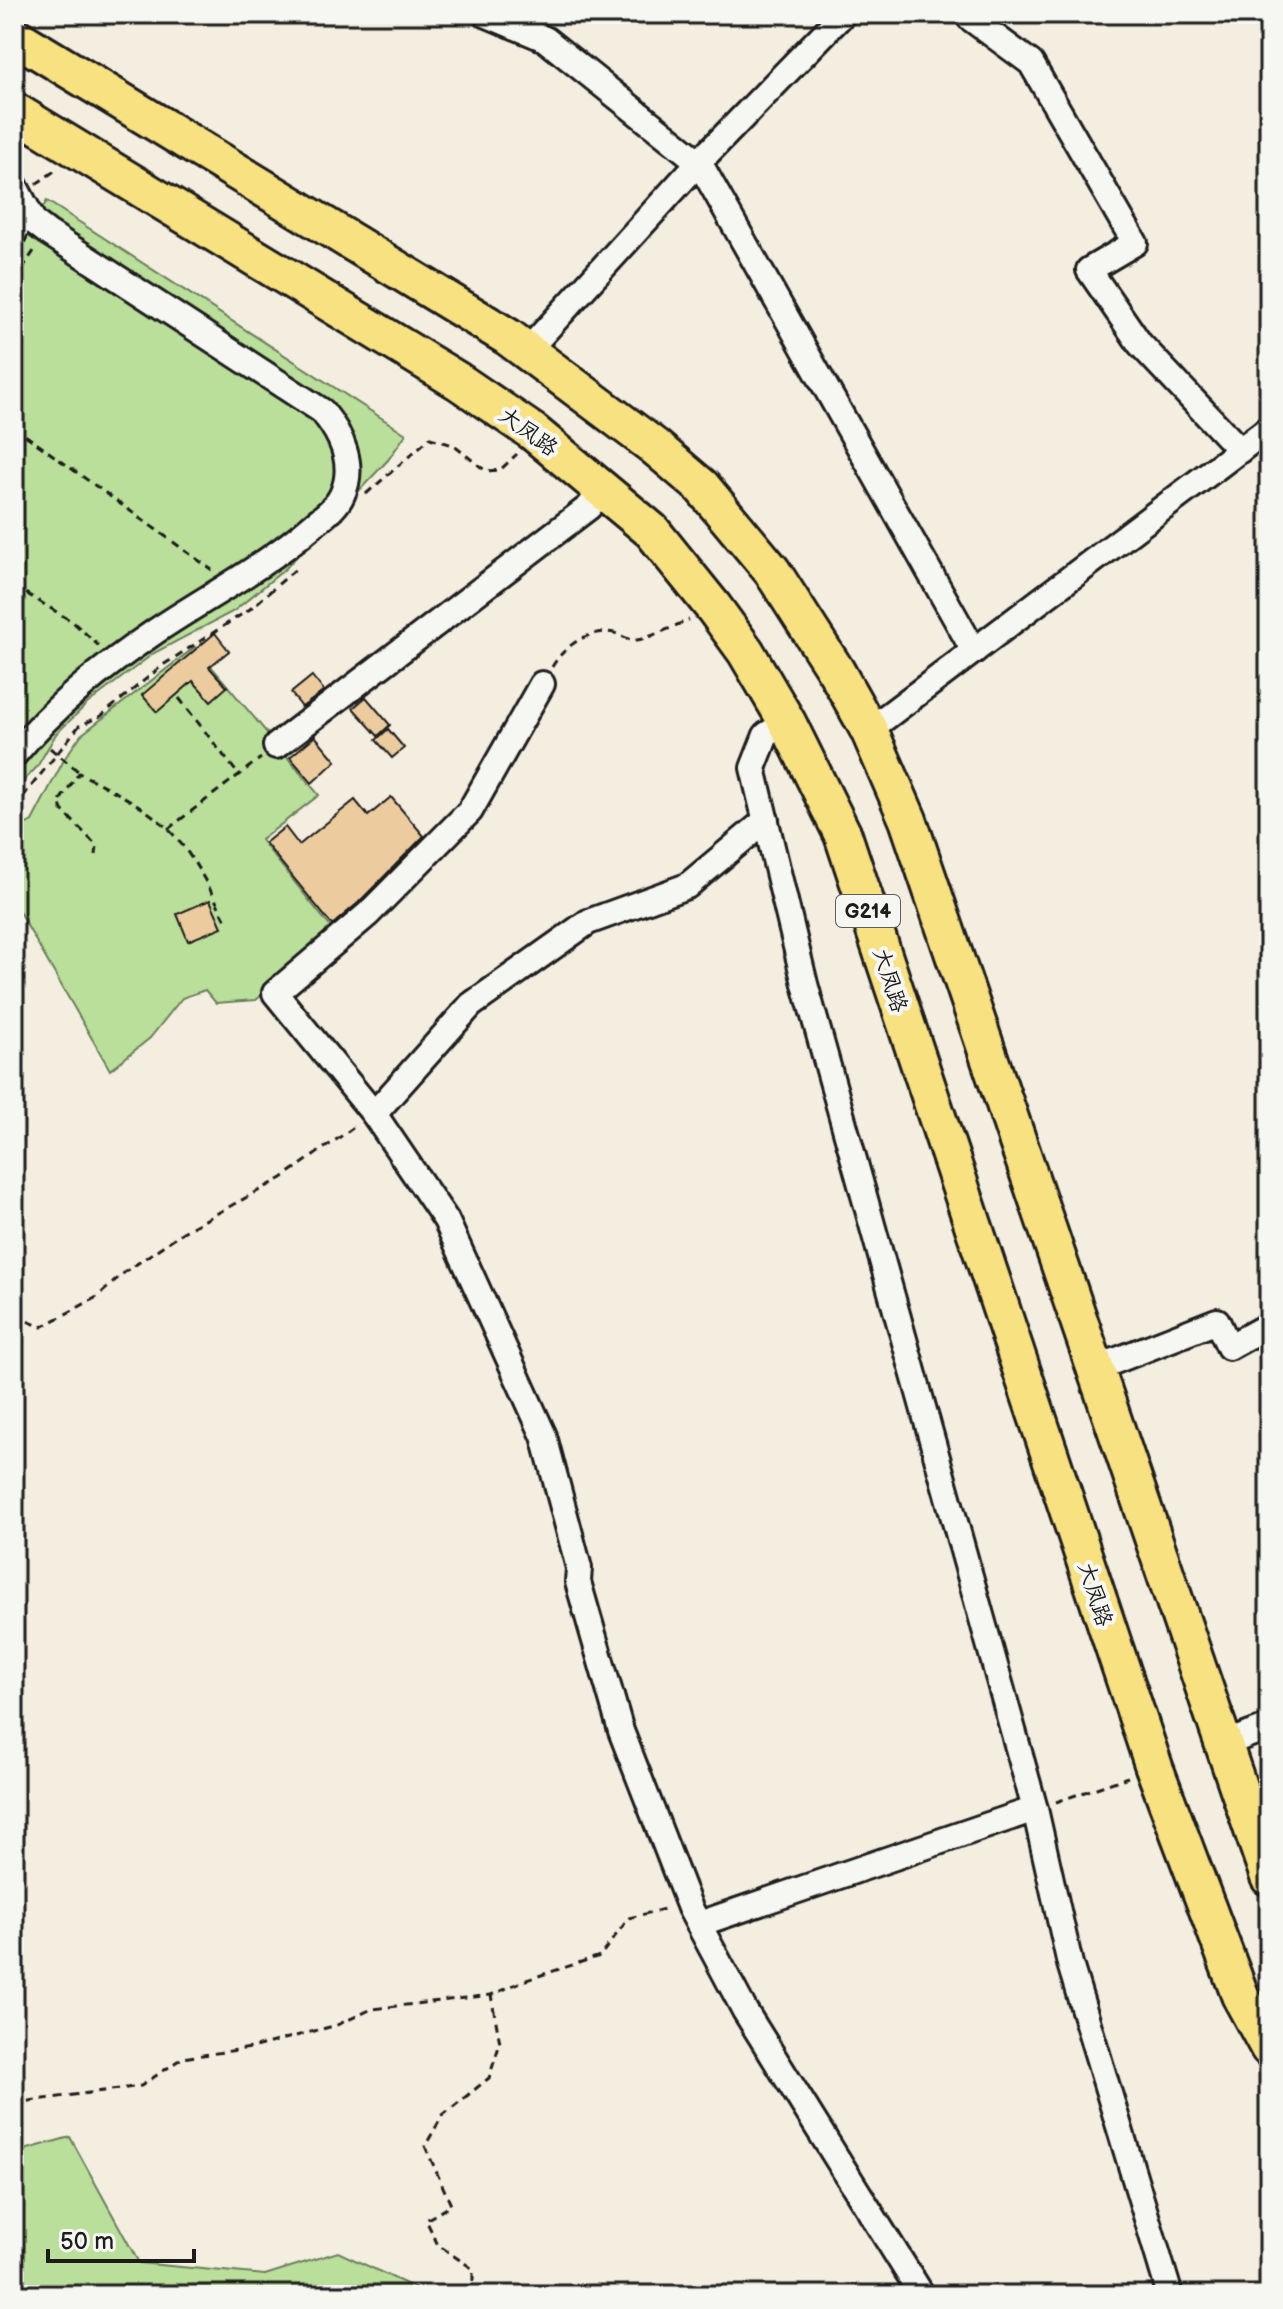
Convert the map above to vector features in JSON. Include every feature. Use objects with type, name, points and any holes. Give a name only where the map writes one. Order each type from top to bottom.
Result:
[{"type":"highway","name":"G214","points":[[14,36],[527,351],[655,447],[702,487],[772,571],[836,671],[869,730],[908,820],[1269,1877]]},
{"type":"highway","name":"大凤路","points":[[14,111],[458,381],[533,432],[652,531],[746,652],[787,722],[843,835],[1154,1767],[1240,1995],[1269,2048]]},
{"type":"street","points":[[485,14],[545,39],[699,162],[974,651]]},
{"type":"street","points":[[527,351],[699,162],[843,14]]},
{"type":"street","points":[[969,15],[1031,63],[1135,243],[1089,270],[1140,344],[1240,450]]},
{"type":"street","points":[[14,755],[61,703],[113,661],[297,540],[335,507],[343,493],[348,471],[337,431],[312,403],[26,212]]},
{"type":"street","points":[[869,730],[1269,428]]},
{"type":"street","points":[[276,746],[589,507],[602,489]]},
{"type":"street","points":[[542,684],[470,811],[368,914],[275,993],[374,1114],[446,1220],[544,1436],[579,1568],[578,1582],[599,1662],[686,1913],[922,2295]]},
{"type":"street","points":[[787,722],[766,735],[753,768],[805,984],[1035,1809],[1070,1964],[1170,2295]]},
{"type":"street","points":[[374,1114],[471,1005],[588,922],[687,886],[766,820]]},
{"type":"street","points":[[1097,1368],[1217,1321],[1229,1347],[1269,1325]]},
{"type":"street","points":[[1224,1744],[1269,1727]]},
{"type":"street","points":[[686,1913],[1035,1809]]},
{"type":"path","points":[[14,281],[26,212],[60,168]]},
{"type":"path","points":[[14,427],[231,584]]},
{"type":"path","points":[[366,495],[430,438],[453,445],[486,471],[500,470],[521,450],[533,432]]},
{"type":"path","points":[[14,808],[79,726],[101,716],[163,665],[250,609],[303,562]]},
{"type":"path","points":[[14,586],[73,622],[113,661]]},
{"type":"path","points":[[542,684],[557,657],[580,639],[596,633],[614,633],[630,640],[640,640],[699,617]]},
{"type":"path","points":[[179,698],[239,775]]},
{"type":"path","points":[[168,829],[276,746]]},
{"type":"path","points":[[96,855],[97,846],[62,810],[59,802],[79,773],[168,829],[193,861],[227,922]]},
{"type":"path","points":[[14,1320],[42,1327],[52,1323],[97,1297],[125,1272],[183,1232],[282,1178],[374,1114]]},
{"type":"path","points":[[1035,1809],[1154,1767]]},
{"type":"path","points":[[14,2103],[141,2086],[182,2058],[251,2048],[337,2025],[372,2009],[491,1995],[523,1981],[600,1956],[629,1918],[686,1913]]},
{"type":"path","points":[[473,2295],[473,2269],[438,2245],[426,2220],[451,2205],[425,2146],[443,2115],[489,2078],[500,2043],[491,1995]]},
{"type":"green space","points":[[47,201],[406,434],[388,460],[286,568],[234,611],[154,653],[87,704],[56,734],[37,767],[14,791],[14,254]]},
{"type":"green space","points":[[195,647],[319,795],[261,840],[336,934],[256,1000],[216,1003],[205,990],[182,998],[150,1038],[110,1070],[14,903],[14,831],[32,821],[65,758],[81,735]]},
{"type":"green space","points":[[70,2137],[139,2263],[265,2275],[338,2252],[430,2295],[14,2295],[14,2153]]},
{"type":"building","points":[[215,633],[229,651],[209,667],[227,687],[211,701],[193,681],[157,712],[142,695]]},
{"type":"building","points":[[312,676],[324,691],[302,707],[291,693]]},
{"type":"building","points":[[366,697],[390,725],[378,736],[353,708]]},
{"type":"building","points":[[388,729],[404,748],[392,758],[376,740]]},
{"type":"building","points":[[315,736],[336,761],[312,783],[290,757]]},
{"type":"building","points":[[391,797],[424,836],[332,925],[265,843],[285,827],[299,845],[355,800],[368,816]]},
{"type":"building","points":[[210,900],[222,927],[188,941],[177,914]]}]
